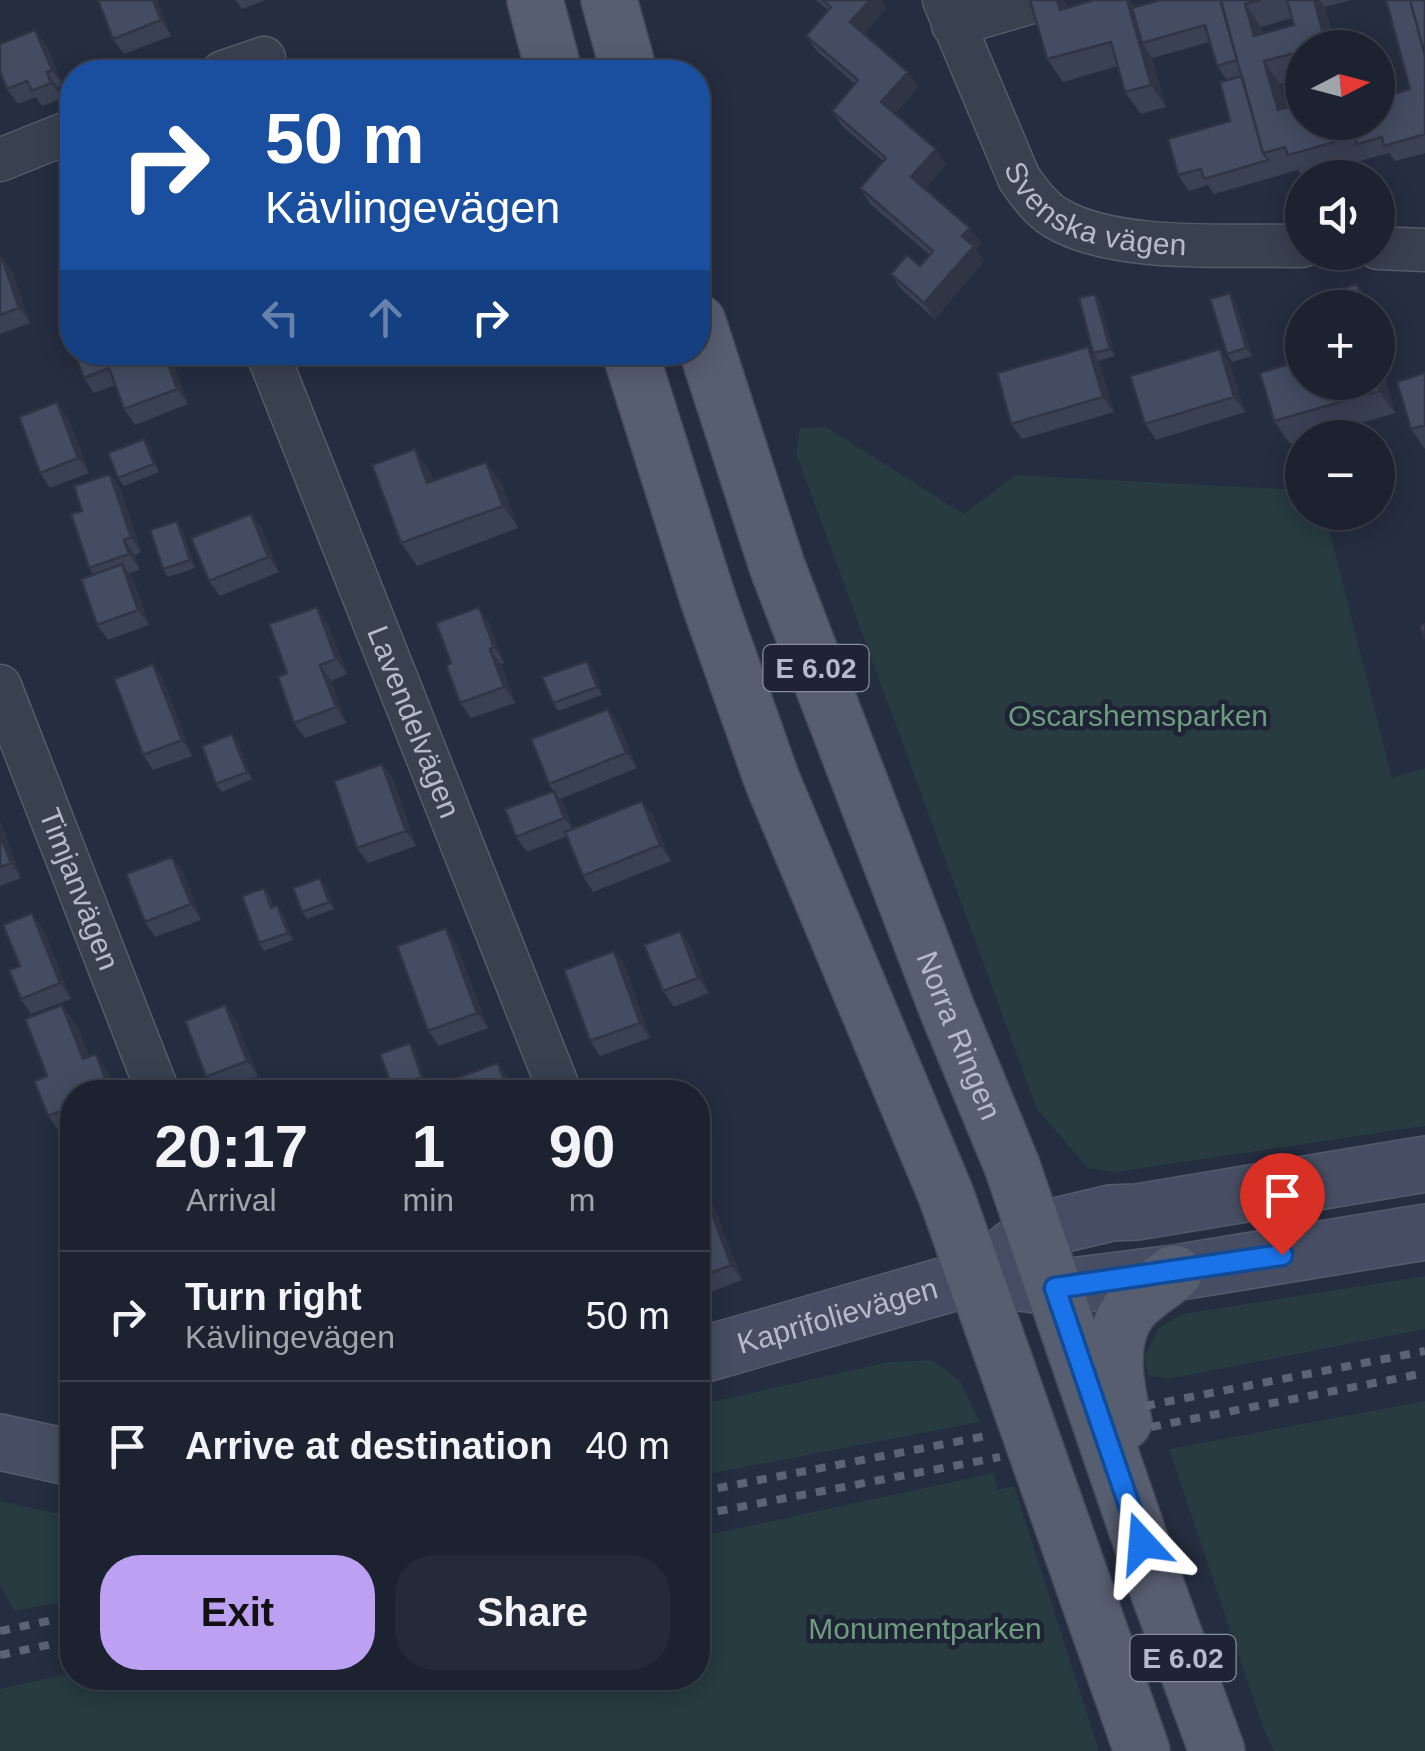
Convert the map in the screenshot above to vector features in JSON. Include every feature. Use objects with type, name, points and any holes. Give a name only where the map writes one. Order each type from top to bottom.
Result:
[{"type":"main road","points":[[609,0],[625,60]]},
{"type":"main road","name":"Norra Ringen","points":[[710,359],[777,566],[1036,1230],[1153,1577],[1217,1751]]},
{"type":"main road","name":"E 6.02","points":[[634,365],[708,599],[772,780],[976,1276],[1137,1745]]},
{"type":"main road","points":[[976,1276],[1036,1230],[1111,1213],[1137,1212],[1425,1164]]},
{"type":"main road","points":[[976,1276],[1055,1288],[1425,1232]]},
{"type":"main road","points":[[1153,1577],[1141,1495],[1116,1390],[1115,1357],[1123,1323],[1132,1307],[1174,1273]]},
{"type":"main road","name":"Kaprifolievägen","points":[[710,1353],[976,1276]]},
{"type":"main road","points":[[0,1442],[60,1455]]},
{"type":"street","points":[[948,13],[1039,0]]},
{"type":"street","name":"Svenska vägen","points":[[948,13],[1019,178],[1032,198],[1053,216],[1083,231],[1115,239],[1285,245]]},
{"type":"street","points":[[258,60],[264,58]]},
{"type":"street","points":[[0,160],[60,136]]},
{"type":"street","points":[[1395,249],[1425,250]]},
{"type":"street","name":"Lavendelvägen","points":[[272,365],[555,1080]]},
{"type":"street","name":"Timjanvägen","points":[[0,686],[153,1080]]},
{"type":"green space","name":"Oscarshemsparken","points":[[826,427],[964,514],[1015,475],[1285,489],[1285,530],[1329,530],[1392,778],[1425,768],[1425,1126],[1116,1172],[1088,1168],[1037,1109],[796,453],[800,428]]},
{"type":"green space","points":[[1425,1276],[1425,1329],[1168,1379],[1148,1375],[1144,1357],[1159,1328],[1182,1314]]},
{"type":"green space","points":[[932,1360],[960,1381],[980,1422],[710,1474],[710,1402],[889,1362]]},
{"type":"green space","points":[[1425,1401],[1425,1751],[1274,1751],[1169,1449]]},
{"type":"green space","name":"Monumentparken","points":[[994,1473],[997,1490],[1014,1486],[1099,1751],[0,1751],[0,1689],[60,1676],[60,1690],[710,1690],[710,1534]]},
{"type":"green space","points":[[0,1501],[60,1514],[60,1602],[14,1611],[0,1585]]},
{"type":"building","points":[[98,0],[153,0],[161,20],[113,39]]},
{"type":"building","points":[[823,0],[870,0],[850,22],[908,72],[881,102],[936,149],[911,177],[970,228],[962,236],[974,246],[924,303],[891,274],[907,255],[920,266],[933,251],[860,188],[886,158],[832,111],[858,80],[806,36],[831,7]]},
{"type":"building","points":[[1030,0],[1057,0],[1060,10],[1094,0],[1127,0],[1151,85],[1125,92],[1111,42],[1047,59]]},
{"type":"building","points":[[1160,0],[1221,0],[1237,60],[1217,66],[1205,25],[1142,43],[1132,8]]},
{"type":"building","points":[[1220,0],[1261,0],[1245,4],[1254,36],[1294,25],[1287,0],[1314,0],[1322,30],[1285,30],[1285,55],[1264,61],[1278,110],[1285,108],[1285,140],[1341,140],[1288,155],[1285,147],[1263,153]]},
{"type":"building","points":[[1386,0],[1410,0],[1425,56],[1425,134],[1384,146],[1383,140],[1395,140],[1395,94],[1410,89]]},
{"type":"building","points":[[1410,0],[1425,0],[1425,56]]},
{"type":"building","points":[[35,30],[52,70],[47,72],[51,83],[32,91],[27,81],[7,89],[0,71],[0,44]]},
{"type":"building","points":[[1242,76],[1268,160],[1204,179],[1201,169],[1178,175],[1168,139],[1230,121],[1220,82]]},
{"type":"building","points":[[0,258],[19,308],[0,315]]},
{"type":"building","points":[[1357,284],[1359,290],[1337,290]]},
{"type":"building","points":[[1230,293],[1246,348],[1227,354],[1210,299]]},
{"type":"building","points":[[1095,294],[1110,349],[1093,353],[1079,298]]},
{"type":"building","points":[[1088,347],[1103,397],[1011,424],[997,373]]},
{"type":"building","points":[[1220,349],[1234,397],[1145,424],[1130,376]]},
{"type":"building","points":[[79,365],[169,365],[177,389],[124,409],[109,368],[84,378]]},
{"type":"building","points":[[1285,365],[1285,400],[1348,400],[1274,421],[1260,373]]},
{"type":"building","points":[[1425,373],[1425,425],[1411,429],[1397,382]]},
{"type":"building","points":[[57,402],[78,458],[40,473],[19,417]]},
{"type":"building","points":[[144,439],[154,464],[118,478],[108,453]]},
{"type":"building","points":[[415,449],[427,483],[486,462],[503,506],[401,543],[372,465]]},
{"type":"building","points":[[110,474],[131,537],[124,540],[129,554],[89,568],[71,514],[82,511],[74,486]]},
{"type":"building","points":[[251,514],[268,557],[209,581],[191,538]]},
{"type":"building","points":[[177,521],[190,560],[163,569],[150,530]]},
{"type":"building","points":[[122,564],[138,610],[97,625],[81,579]]},
{"type":"building","points":[[317,607],[336,659],[320,665],[336,707],[294,723],[278,677],[287,673],[269,624]]},
{"type":"building","points":[[479,607],[504,687],[460,703],[436,623]]},
{"type":"building","points":[[587,661],[597,687],[553,703],[542,677]]},
{"type":"building","points":[[153,664],[182,740],[143,755],[114,679]]},
{"type":"building","points":[[608,709],[626,753],[549,784],[531,739]]},
{"type":"building","points":[[232,734],[247,772],[216,784],[202,746]]},
{"type":"building","points":[[382,764],[406,831],[357,848],[334,781]]},
{"type":"building","points":[[554,791],[564,818],[516,837],[505,809]]},
{"type":"building","points":[[642,801],[660,845],[583,876],[565,832]]},
{"type":"building","points":[[0,835],[11,863],[0,867]]},
{"type":"building","points":[[172,857],[191,904],[145,922],[126,874]]},
{"type":"building","points":[[320,878],[329,902],[302,912],[293,888]]},
{"type":"building","points":[[264,888],[271,908],[277,905],[288,933],[259,943],[242,896]]},
{"type":"building","points":[[32,913],[60,983],[21,999],[9,970],[20,966],[3,925]]},
{"type":"building","points":[[446,928],[477,1013],[428,1031],[397,946]]},
{"type":"building","points":[[680,931],[698,978],[663,991],[644,945]]},
{"type":"building","points":[[614,951],[640,1023],[590,1041],[564,970]]},
{"type":"building","points":[[62,1005],[83,1059],[96,1054],[106,1080],[60,1080],[60,1111],[48,1116],[34,1081],[47,1076],[25,1019]]},
{"type":"building","points":[[225,1005],[247,1061],[206,1077],[185,1021]]},
{"type":"building","points":[[410,1043],[422,1077],[389,1080],[380,1054]]},
{"type":"building","points":[[498,1063],[504,1080],[451,1080]]},
{"type":"building","points":[[710,1208],[731,1265],[710,1273]]},
{"type":"railway","points":[[1145,1406],[1425,1351]]},
{"type":"railway","points":[[1151,1427],[1425,1373]]},
{"type":"railway","points":[[710,1490],[991,1435]]},
{"type":"railway","points":[[710,1513],[1000,1457]]},
{"type":"railway","points":[[0,1631],[60,1618]]},
{"type":"railway","points":[[0,1655],[60,1642]]},
{"type":"route","points":[[1142,1543],[1055,1288],[1282,1255]]}]
